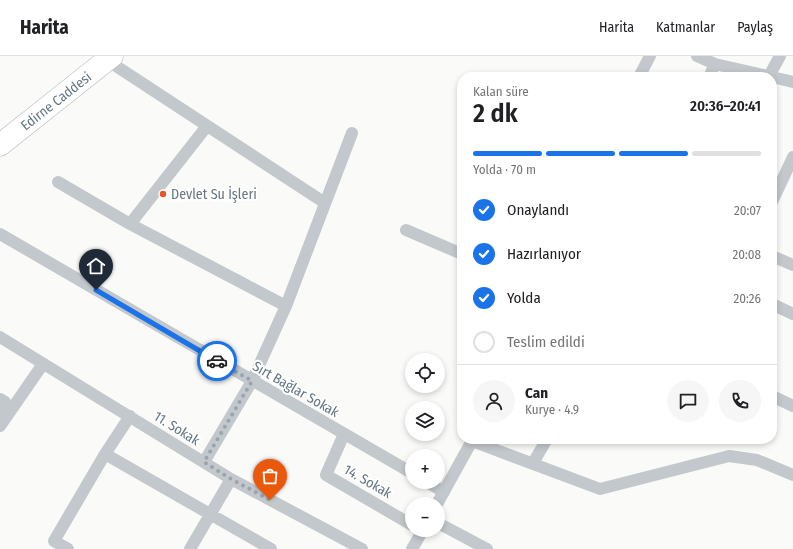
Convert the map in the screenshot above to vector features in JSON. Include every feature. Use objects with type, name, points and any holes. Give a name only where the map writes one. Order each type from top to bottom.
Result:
[{"type":"highway","name":"Edirne Caddesi","points":[[0,127],[91,56]]},
{"type":"highway","name":"Edirne Caddesi","points":[[0,145],[114,61]]},
{"type":"street","points":[[642,72],[650,56]]},
{"type":"street","points":[[697,56],[715,64],[749,72]]},
{"type":"street","points":[[773,72],[780,56]]},
{"type":"street","points":[[114,61],[207,126],[325,203]]},
{"type":"street","points":[[711,72],[715,64]]},
{"type":"street","points":[[777,78],[793,82]]},
{"type":"street","points":[[130,224],[207,126]]},
{"type":"street","points":[[204,462],[252,381],[286,306],[352,133]]},
{"type":"street","points":[[777,191],[793,157]]},
{"type":"street","points":[[58,182],[130,224],[286,306]]},
{"type":"street","points":[[406,230],[457,252]]},
{"type":"street","name":"Sırt Bağlar Sokak","points":[[0,234],[405,469]]},
{"type":"street","points":[[777,258],[793,265]]},
{"type":"street","points":[[777,306],[793,314]]},
{"type":"street","name":"11. Sokak","points":[[0,337],[231,479],[362,549]]},
{"type":"street","points":[[0,426],[43,364]]},
{"type":"street","points":[[777,398],[793,406]]},
{"type":"street","points":[[0,399],[5,402],[0,409]]},
{"type":"street","points":[[68,549],[52,545],[105,454],[130,416]]},
{"type":"street","name":"14. Sokak","points":[[344,434],[326,474],[405,520]]},
{"type":"street","points":[[441,497],[470,444]]},
{"type":"street","points":[[482,444],[600,489],[729,456],[757,460],[793,475]]},
{"type":"street","points":[[533,464],[544,444]]},
{"type":"street","points":[[105,454],[271,549]]},
{"type":"street","points":[[190,549],[231,479]]},
{"type":"street","points":[[439,489],[444,492]]},
{"type":"street","points":[[445,527],[487,549]]},
{"type":"street","points":[[412,549],[417,537]]},
{"type":"way so far","points":[[217,361],[252,381],[204,462],[231,479],[270,500]]},
{"type":"place","name":"Devlet Su İşleri","points":[[163,194]]},
{"type":"route","points":[[96,290],[217,361]]}]
